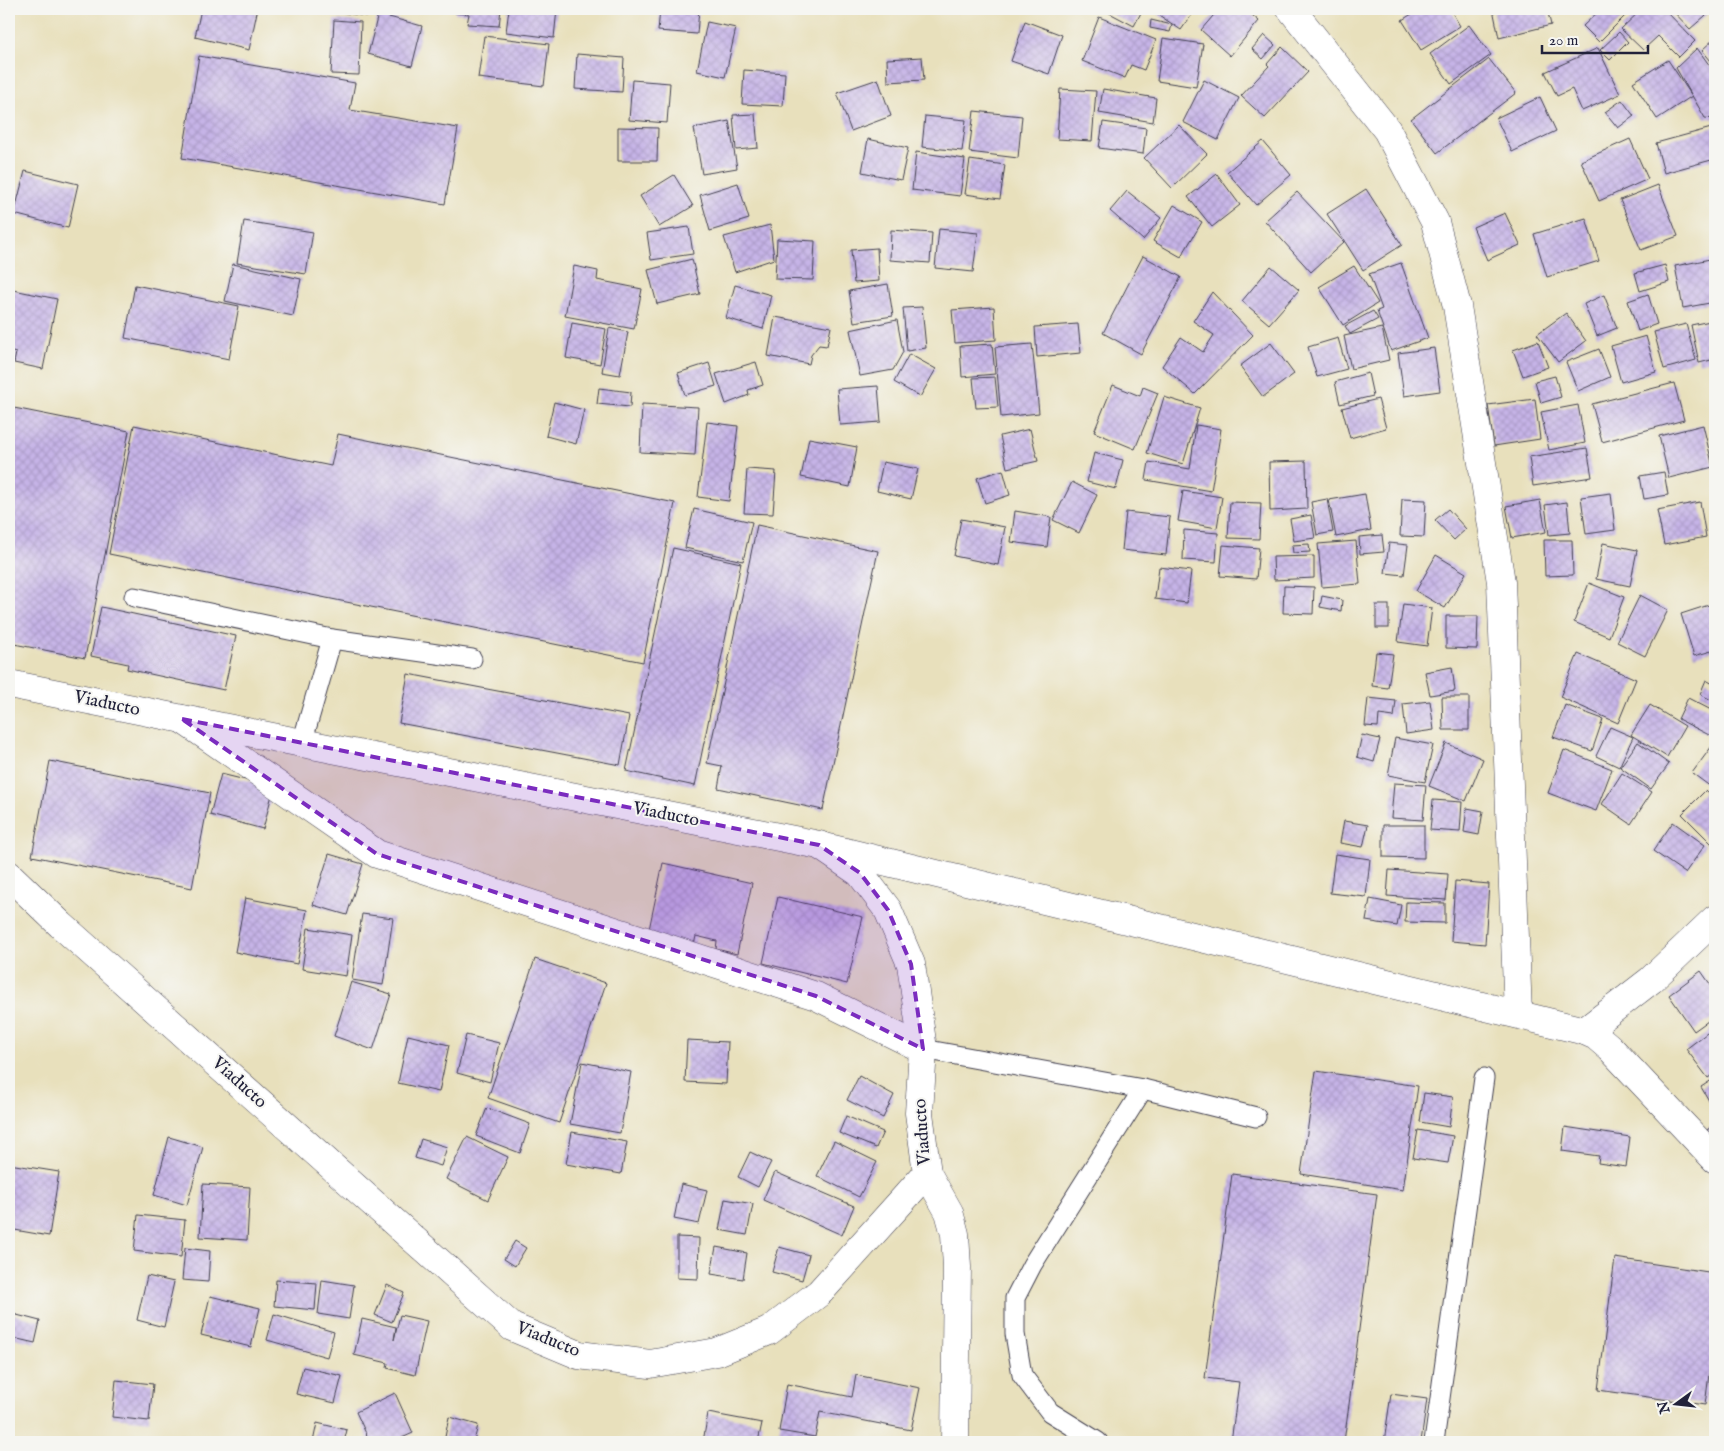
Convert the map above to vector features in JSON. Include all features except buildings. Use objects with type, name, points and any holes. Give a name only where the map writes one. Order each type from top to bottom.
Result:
[{"type":"street","points":[[1291,9],[1387,130],[1435,222],[1457,306],[1501,582],[1518,1014]]},
{"type":"street","name":"Viaducto","points":[[9,684],[819,845],[860,874],[888,910],[911,964],[924,1049],[919,1113],[927,1172],[819,1293],[769,1331],[717,1352],[650,1364],[579,1355],[512,1327],[83,944],[9,875]]},
{"type":"street","points":[[182,719],[377,854],[816,996],[924,1049]]},
{"type":"street","points":[[819,845],[1586,1031],[1596,1036],[1610,1048],[1715,1159]]},
{"type":"street","points":[[1586,1031],[1651,980],[1715,919]]},
{"type":"street","points":[[927,1172],[949,1212],[955,1234],[957,1267],[955,1442]]},
{"type":"lane","points":[[134,597],[332,639],[472,659]]},
{"type":"lane","points":[[302,743],[332,639]]},
{"type":"lane","points":[[924,1049],[1143,1088],[1256,1116]]},
{"type":"lane","points":[[1434,1442],[1484,1078]]},
{"type":"lane","points":[[1098,1442],[1050,1412],[1022,1375],[1015,1334],[1015,1298],[1032,1265],[1143,1088]]},
{"type":"highlighted area","points":[[182,719],[819,845],[860,873],[888,910],[911,964],[923,1049],[816,996],[377,854]]}]
